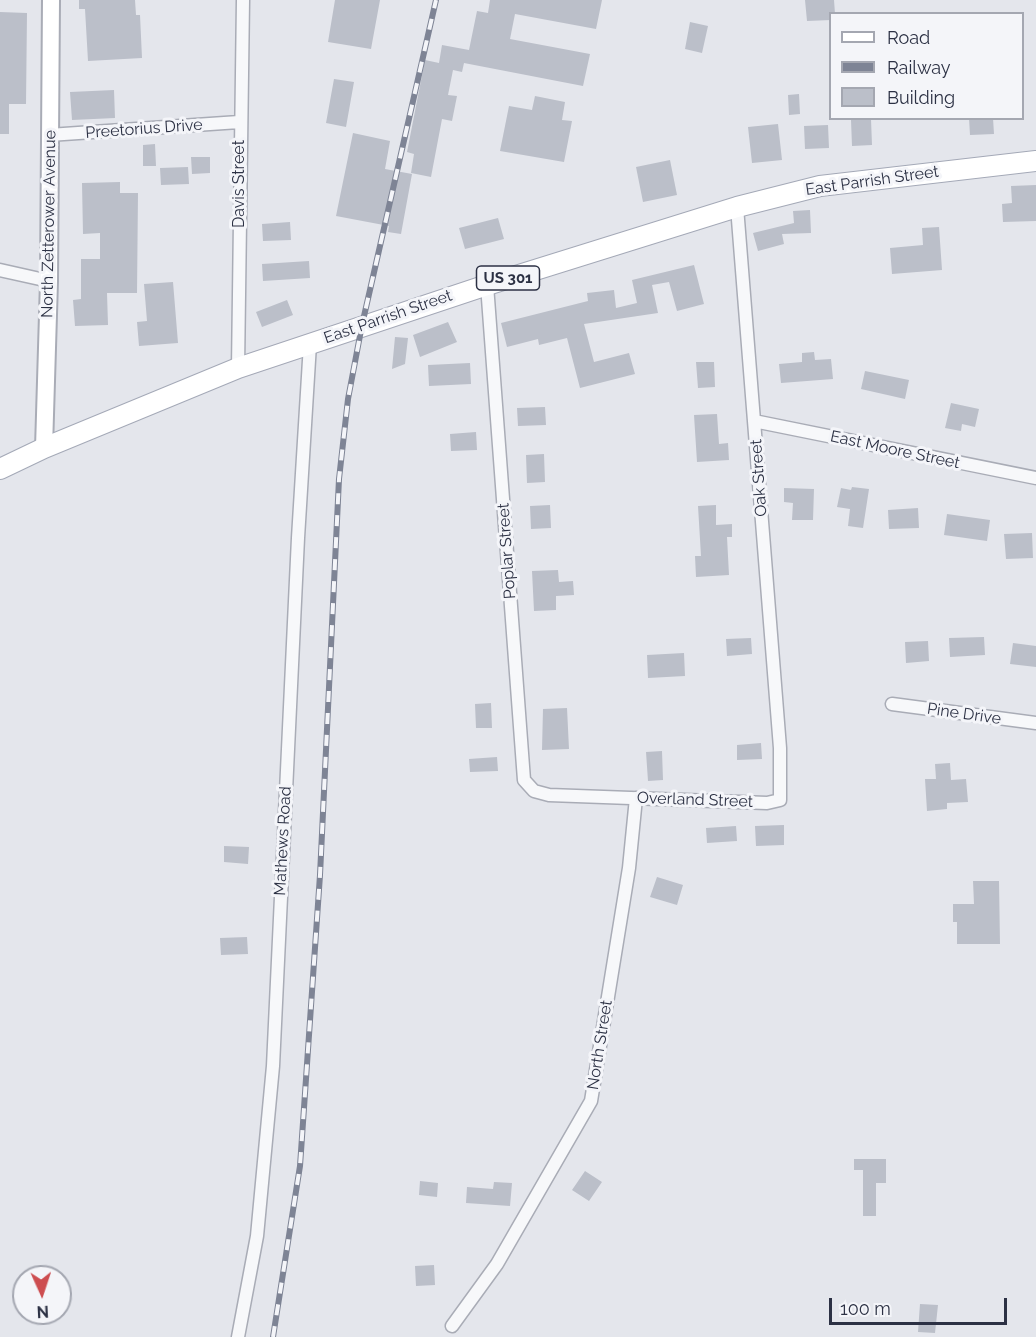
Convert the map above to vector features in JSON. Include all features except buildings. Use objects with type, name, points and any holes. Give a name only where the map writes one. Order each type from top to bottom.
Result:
[{"type":"main road","name":"East Parrish Street","points":[[0,470],[44,448],[238,368],[487,285],[736,207],[820,186],[1036,161]]},
{"type":"street","name":"North Zetterower Avenue","points":[[44,448],[49,281],[51,0]]},
{"type":"street","name":"Davis Street","points":[[238,368],[239,122],[243,0]]},
{"type":"street","name":"Preetorius Drive","points":[[50,135],[239,122]]},
{"type":"street","name":"Oak Street","points":[[736,207],[780,748]]},
{"type":"street","points":[[0,270],[49,281]]},
{"type":"street","name":"Poplar Street","points":[[487,285],[524,780],[534,790],[558,795]]},
{"type":"street","name":"Mathews Road","points":[[238,1337],[257,1236],[273,1066],[298,538],[310,344]]},
{"type":"street","name":"East Moore Street","points":[[754,421],[1036,478]]},
{"type":"street","name":"Pine Drive","points":[[892,704],[1036,723]]},
{"type":"street","name":"Overland Street","points":[[558,795],[767,803],[780,800],[780,748]]},
{"type":"street","name":"North Street","points":[[452,1326],[497,1264],[591,1101],[629,868],[636,798]]},
{"type":"railway","points":[[273,1337],[300,1166],[320,875],[339,479],[348,399],[362,325],[436,0]]}]
